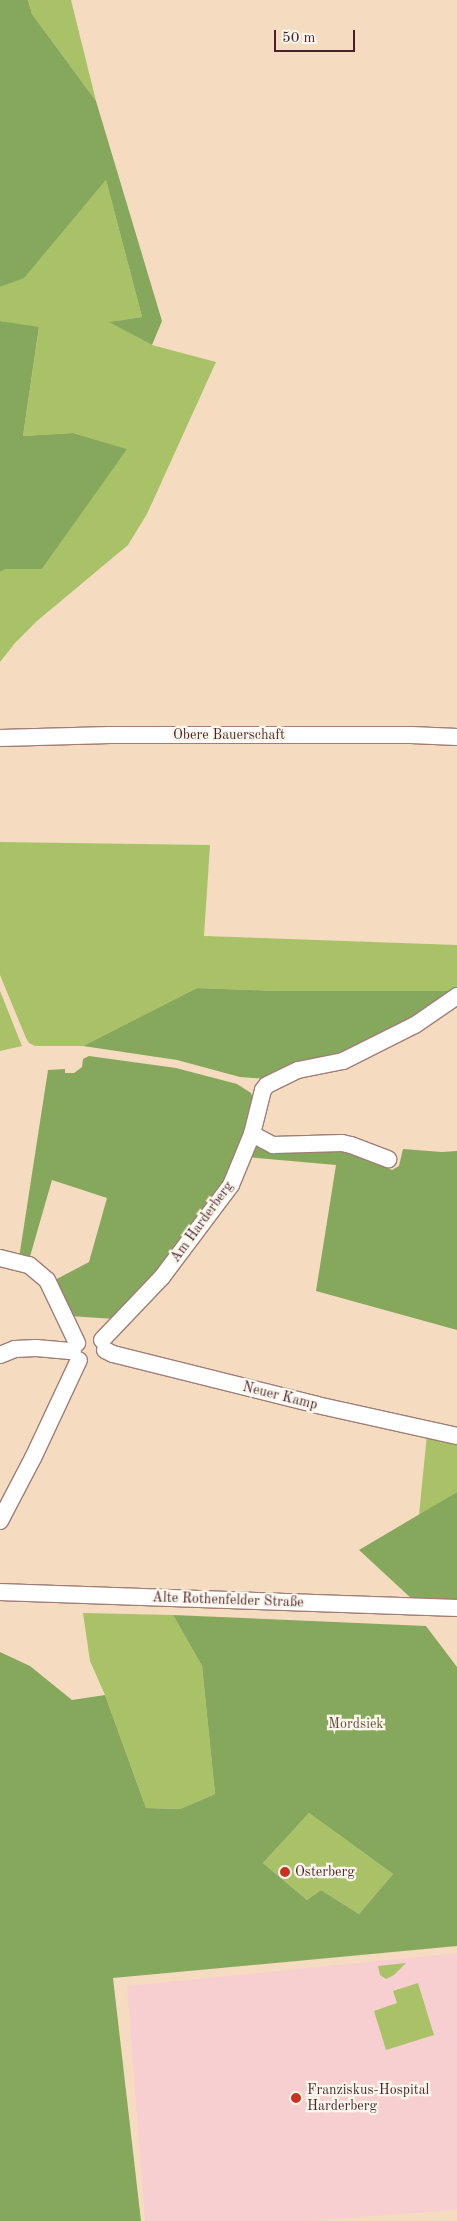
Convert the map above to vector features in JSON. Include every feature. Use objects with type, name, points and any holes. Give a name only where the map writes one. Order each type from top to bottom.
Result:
[{"type":"street","name":"Obere Bauerschaft","points":[[0,738],[110,735],[411,735],[457,737]]},
{"type":"street","name":"Am Harderberg","points":[[103,1345],[162,1277],[232,1185],[252,1134],[263,1090],[272,1081],[298,1070],[343,1061],[415,1025],[457,996]]},
{"type":"street","points":[[252,1134],[273,1145],[351,1144],[388,1159]]},
{"type":"street","points":[[0,1258],[29,1265],[47,1280],[76,1351]]},
{"type":"street","points":[[3,1511],[76,1351],[93,1338],[103,1345]]},
{"type":"street","name":"Neuer Kamp","points":[[103,1345],[113,1354],[318,1405],[457,1436]]},
{"type":"street","points":[[0,1355],[15,1349],[36,1348],[76,1351]]},
{"type":"street","name":"Alte Rothenfelder Straße","points":[[0,1592],[457,1608]]},
{"type":"shaded area","name":"Franziskus-Hospital Harderberg","points":[[457,1953],[457,2210],[306,2221],[145,2221],[127,1986]]},
{"type":"green space","points":[[0,0],[28,0],[32,14],[96,101],[162,321],[152,345],[109,322],[142,317],[106,180],[24,278],[0,287]]},
{"type":"green space","points":[[28,0],[71,0],[96,101],[32,14]]},
{"type":"green space","points":[[106,180],[142,317],[110,322],[152,345],[216,362],[147,514],[128,545],[37,621],[15,643],[0,662],[0,572],[6,569],[42,569],[126,449],[73,433],[23,436],[39,328],[0,321],[0,287],[24,277]]},
{"type":"green space","points":[[0,321],[39,327],[23,436],[73,433],[127,449],[42,569],[6,569],[0,572]]},
{"type":"green space","points":[[0,842],[210,845],[204,936],[457,945],[457,991],[278,991],[197,988],[83,1046],[35,1046],[29,1043],[26,1038],[0,975]]},
{"type":"green space","points":[[197,988],[278,991],[457,991],[343,1061],[267,1079],[240,1077],[177,1060],[83,1046]]},
{"type":"green space","points":[[0,991],[22,1046],[0,1051]]},
{"type":"green space","points":[[89,1056],[176,1068],[237,1084],[251,1093],[253,1099],[252,1110],[228,1183],[158,1275],[115,1319],[69,1316],[53,1281],[89,1262],[107,1198],[52,1180],[29,1260],[19,1258],[48,1070],[65,1069],[65,1073],[74,1073],[82,1067],[83,1059]]},
{"type":"green space","points":[[252,1146],[346,1149],[392,1170],[399,1166],[403,1149],[442,1152],[457,1151],[457,1330],[316,1291],[336,1165],[247,1157]]},
{"type":"green space","points":[[427,1434],[457,1442],[457,1492],[419,1515]]},
{"type":"green space","points":[[457,1492],[457,1600],[412,1599],[359,1550]]},
{"type":"green space","points":[[83,1613],[173,1615],[202,1666],[215,1794],[180,1809],[146,1808],[105,1695],[90,1661]]},
{"type":"green space","name":"Mordsiek","points":[[173,1615],[426,1626],[457,1667],[457,1946],[113,1978],[141,2221],[0,2221],[0,1652],[30,1666],[72,1700],[105,1695],[146,1808],[180,1809],[215,1794],[202,1666]],"holes":[[[309,1813],[393,1874],[359,1914],[321,1890],[307,1900],[263,1863]]]},
{"type":"green space","points":[[309,1813],[393,1874],[359,1914],[321,1890],[307,1900],[263,1863]]},
{"type":"green space","points":[[406,1963],[394,1975],[386,1979],[380,1975],[378,1966]]},
{"type":"green space","points":[[418,1983],[434,2035],[386,2050],[374,2011],[397,2003],[393,1991]]},
{"type":"place","name":"Osterberg","points":[[285,1872]]},
{"type":"place","name":"Franziskus-Hospital Harderberg","points":[[296,2098]]}]
